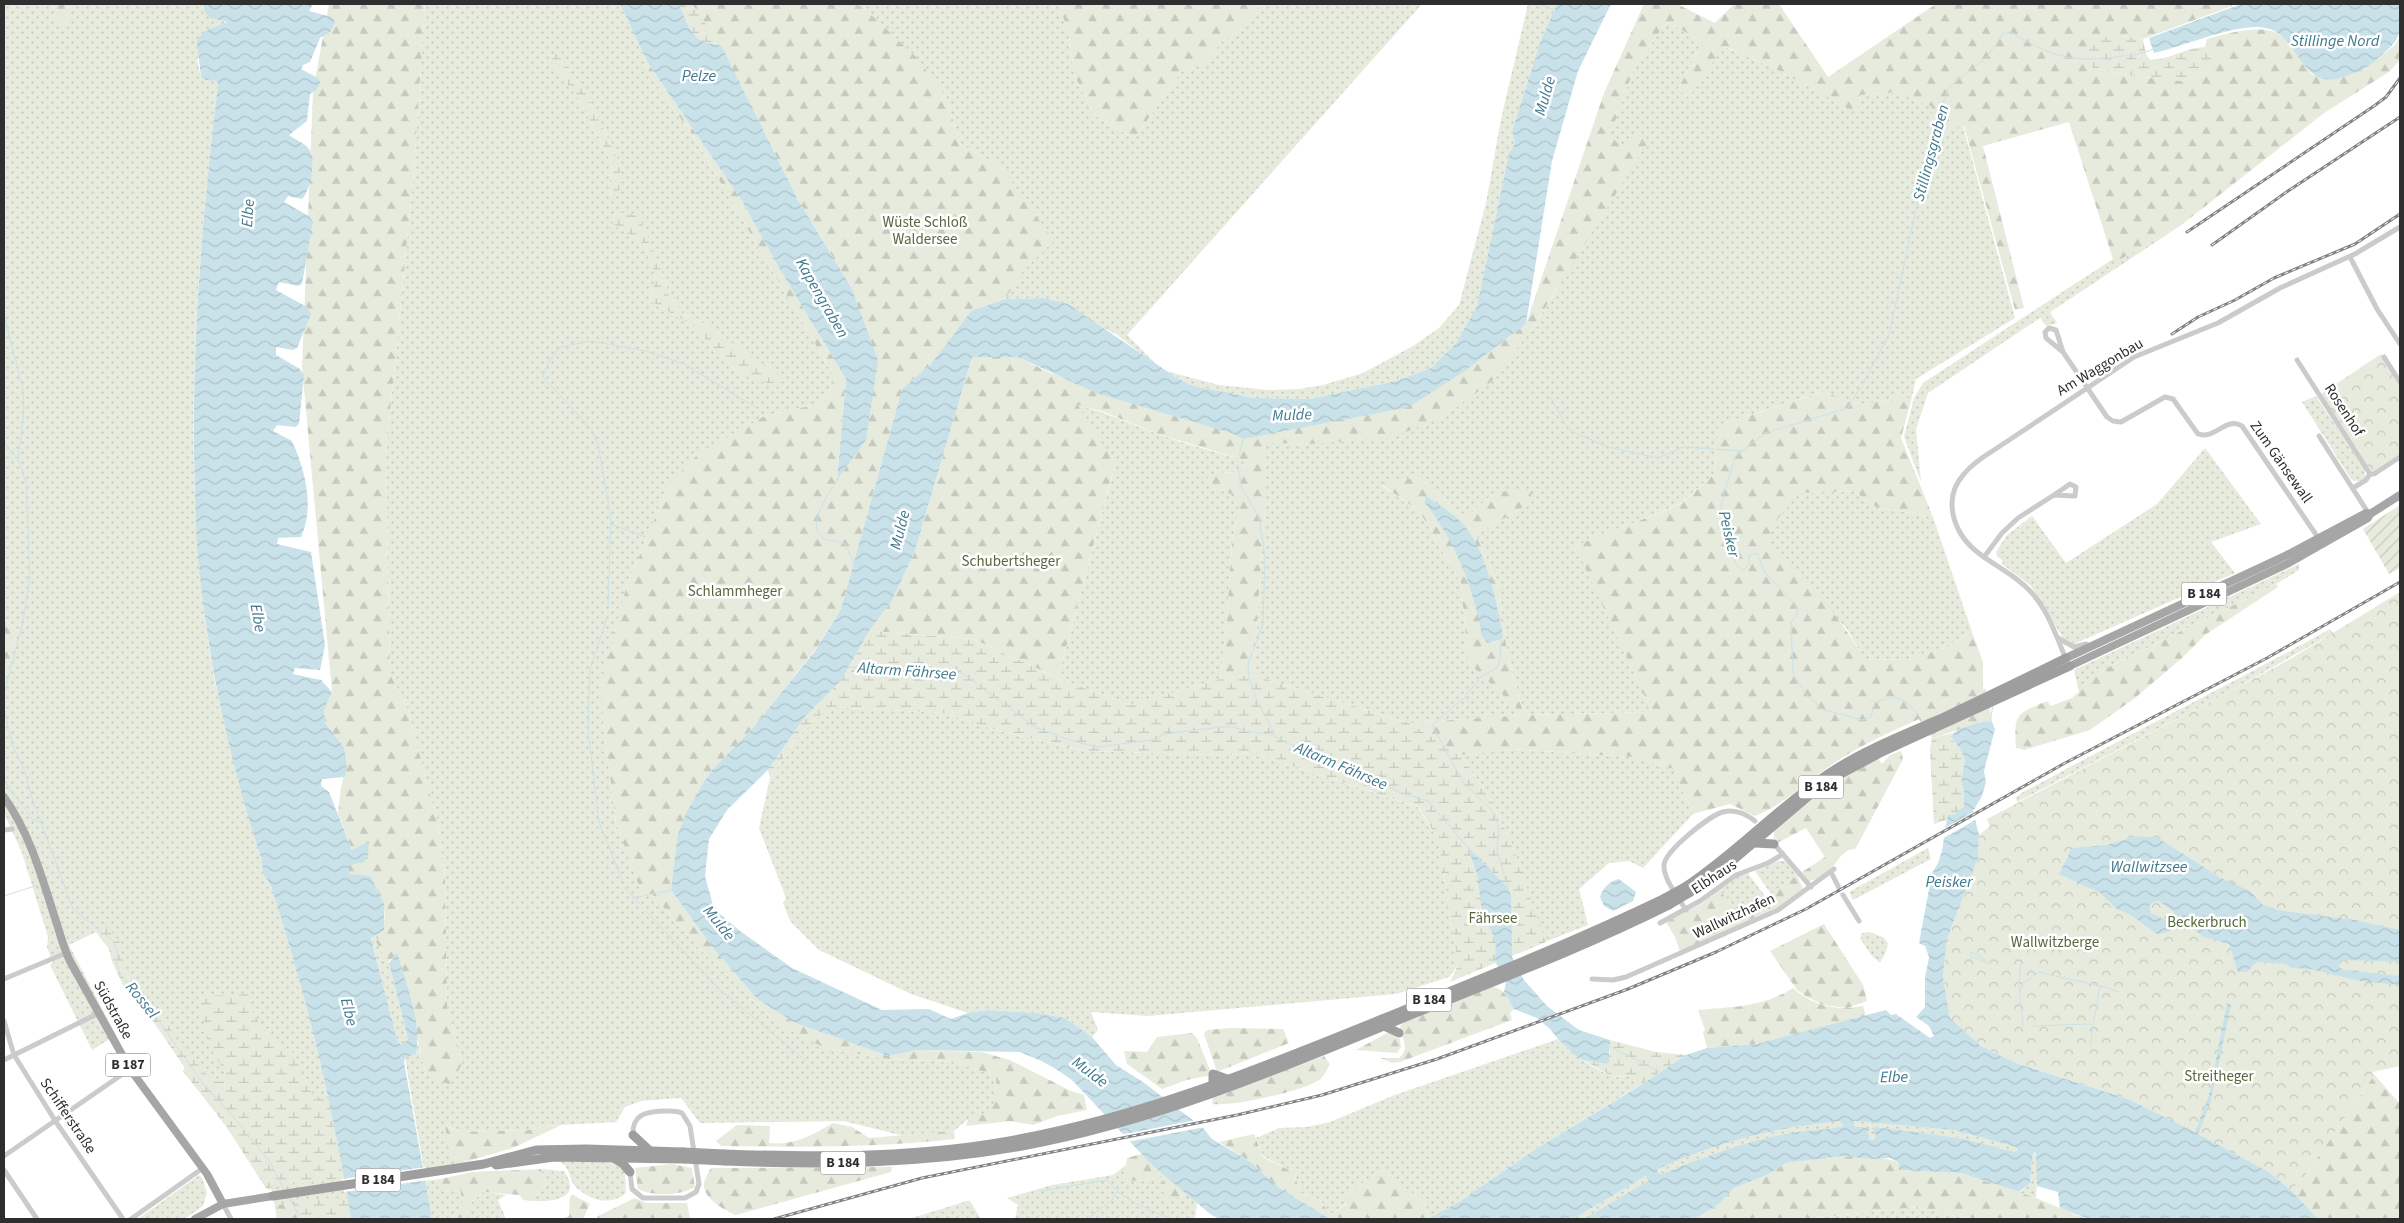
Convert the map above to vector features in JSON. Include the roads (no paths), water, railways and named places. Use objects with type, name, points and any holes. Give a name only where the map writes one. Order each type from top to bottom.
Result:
[{"type":"highway","name":"B 184","points":[[1354,1035],[1397,1021],[1667,901],[1718,873],[1810,796],[1841,774],[1925,729],[1999,696],[2068,662]]},
{"type":"highway","name":"B 184","points":[[1687,890],[1808,789],[1837,768],[1880,745],[1925,729]]},
{"type":"highway","points":[[1755,833],[1755,821],[1770,820]]},
{"type":"highway","points":[[1754,843],[1774,844],[1768,831]]},
{"type":"highway","name":"B 184","points":[[273,1196],[484,1164],[536,1150],[866,1163],[961,1152],[1023,1142],[1098,1126],[1189,1099],[1297,1058],[1490,979]]},
{"type":"highway","name":"B 184","points":[[1189,1099],[1213,1086],[1214,1074],[1230,1080],[1297,1058]]},
{"type":"highway","points":[[633,1135],[649,1150]]},
{"type":"highway","points":[[630,1172],[633,1135]]},
{"type":"highway","name":"B 184","points":[[484,1164],[493,1166],[537,1158],[612,1156],[649,1150],[683,1156]]},
{"type":"highway","points":[[612,1156],[630,1172]]},
{"type":"main road","name":"B 184","points":[[2068,662],[2314,550],[2368,518],[2370,514],[2400,495]]},
{"type":"main road","name":"B 184","points":[[2068,662],[2090,646],[2320,539],[2366,514],[2370,514]]},
{"type":"main road","name":"Südstraße","points":[[4,797],[29,843],[66,954],[130,1069],[203,1168],[223,1204]]},
{"type":"main road","name":"B 184","points":[[195,1219],[223,1204],[273,1196]]},
{"type":"street","name":"Am Waggonbau","points":[[2068,662],[2045,611],[2030,591],[2016,578],[1984,558],[1968,543],[1955,521],[1952,499],[1958,482],[1975,463],[2142,353],[2211,326],[2280,288],[2350,257],[2400,227]]},
{"type":"street","points":[[2350,257],[2374,303],[2400,344]]},
{"type":"street","name":"Zum Gänsewall","points":[[2063,352],[2056,330],[2049,328],[2045,336],[2063,352],[2106,416],[2113,421],[2121,422],[2165,397],[2175,402],[2198,434],[2206,435],[2231,423],[2242,426],[2320,539]]},
{"type":"street","points":[[2384,357],[2400,382]]},
{"type":"street","name":"Rosenhof","points":[[2297,360],[2370,474]]},
{"type":"street","points":[[2319,436],[2370,514]]},
{"type":"street","points":[[2353,488],[2366,480],[2370,474],[2374,474],[2400,457]]},
{"type":"street","points":[[1984,558],[2007,527],[2054,495]]},
{"type":"street","points":[[2058,638],[2074,647],[2086,644],[2090,646]]},
{"type":"street","points":[[1686,910],[1665,873],[1664,864],[1670,852],[1718,814],[1739,812],[1755,821]]},
{"type":"street","points":[[4,830],[12,829]]},
{"type":"street","points":[[1774,844],[1811,887]]},
{"type":"street","name":"Elbhaus","points":[[1660,923],[1686,910],[1736,874],[1768,863],[1783,854]]},
{"type":"street","name":"Wallwitzhafen","points":[[1592,979],[1613,980],[1637,973],[1778,910],[1833,871],[1840,888]]},
{"type":"street","points":[[1843,895],[1859,921]]},
{"type":"street","points":[[4,980],[66,954]]},
{"type":"street","points":[[4,1060],[99,1013]]},
{"type":"street","name":"Schifferstraße","points":[[4,1021],[14,1055],[56,1122],[123,1219]]},
{"type":"street","points":[[4,1156],[56,1122],[130,1069]]},
{"type":"street","points":[[630,1172],[634,1191],[640,1197],[647,1199],[688,1198],[696,1192],[699,1184],[690,1126],[682,1113],[668,1111],[642,1114],[635,1121],[633,1135]]},
{"type":"street","points":[[131,1219],[203,1168]]},
{"type":"street","points":[[4,1170],[36,1219]]},
{"type":"street","name":"Südstraße","points":[[223,1204],[231,1219]]},
{"type":"water","name":"Elbe","points":[[203,4],[313,4],[309,11],[332,17],[335,22],[331,31],[320,38],[310,62],[303,65],[301,69],[318,78],[320,83],[316,90],[310,94],[307,121],[289,135],[309,149],[312,160],[312,175],[308,189],[302,199],[288,196],[284,202],[309,216],[313,222],[302,284],[298,286],[279,282],[276,290],[307,307],[311,314],[297,348],[293,350],[276,347],[276,355],[300,369],[304,375],[299,424],[295,427],[277,425],[273,431],[292,441],[301,464],[308,501],[305,525],[301,537],[278,538],[277,544],[311,552],[325,645],[320,670],[295,668],[293,674],[321,680],[332,692],[324,710],[325,723],[344,747],[347,764],[345,777],[322,779],[321,786],[329,792],[352,850],[369,841],[368,855],[364,862],[349,865],[349,874],[371,876],[384,904],[384,930],[371,938],[398,1043],[401,1044],[408,1040],[389,963],[397,953],[412,1003],[417,1029],[416,1054],[405,1058],[404,1062],[432,1219],[351,1219],[336,1135],[307,1009],[271,886],[263,873],[262,861],[250,824],[221,711],[202,595],[197,544],[194,458],[195,364],[200,270],[218,84],[216,81],[206,80],[201,77],[197,42],[205,32],[213,27],[227,23],[226,21],[210,17],[206,13]]},
{"type":"water","name":"Pelze","points":[[620,4],[679,4],[692,33],[703,41],[721,45],[798,200],[851,287],[878,360],[866,440],[837,480],[846,379],[779,268],[742,201],[648,63]]},
{"type":"water","name":"Mulde","points":[[1557,4],[1611,4],[1578,71],[1552,161],[1526,324],[1463,372],[1409,407],[1243,439],[1231,433],[1096,393],[1018,357],[972,357],[914,554],[891,602],[869,631],[842,679],[805,717],[768,770],[727,810],[709,839],[705,876],[714,909],[740,931],[792,968],[882,1010],[929,1009],[951,1019],[968,1013],[987,1010],[1039,1013],[1065,1018],[1092,1037],[1116,1065],[1143,1082],[1203,1128],[1212,1139],[1251,1162],[1278,1187],[1330,1219],[1219,1219],[1210,1214],[1151,1164],[1073,1081],[1047,1064],[1027,1055],[1019,1052],[919,1050],[888,1056],[795,1023],[757,999],[713,948],[671,890],[678,834],[686,813],[712,770],[752,729],[815,651],[841,609],[902,389],[930,365],[971,311],[1005,299],[1043,298],[1068,304],[1177,378],[1194,386],[1255,398],[1310,399],[1396,381],[1431,368],[1456,343],[1477,306],[1509,153],[1515,143],[1512,131],[1541,40]]},
{"type":"water","name":"Stillinge Nord","points":[[2241,4],[2400,4],[2398,38],[2370,65],[2352,74],[2329,79],[2318,77],[2309,70],[2286,41],[2277,33],[2266,28],[2254,27],[2226,32],[2154,53],[2149,38]]},
{"type":"water","points":[[1426,496],[1460,521],[1477,546],[1484,560],[1493,591],[1503,636],[1501,639],[1487,643],[1482,636],[1474,600],[1462,566],[1445,533],[1425,503]]},
{"type":"water","name":"Elbe","points":[[1986,721],[1992,722],[1995,729],[1984,771],[1986,782],[1982,796],[1973,811],[1979,835],[1978,858],[1947,939],[1943,976],[1950,1018],[1981,1046],[2016,1063],[2128,1099],[2195,1132],[2209,1095],[2227,1003],[2231,1005],[2210,1104],[2198,1134],[2269,1172],[2291,1190],[2318,1219],[2088,1219],[2060,1208],[2058,1192],[2037,1186],[2036,1153],[2033,1152],[2030,1183],[2019,1192],[1961,1173],[1899,1170],[1899,1163],[1891,1158],[1872,1159],[1843,1156],[1786,1163],[1767,1175],[1734,1188],[1718,1205],[1695,1219],[1584,1219],[1649,1180],[1646,1176],[1573,1219],[1428,1219],[1459,1202],[1534,1150],[1686,1055],[1707,1048],[1756,1044],[1886,1010],[1891,1015],[1896,1014],[1930,1038],[1934,1036],[1929,1026],[1916,1017],[1925,1007],[1925,978],[1929,957],[1925,946],[1919,943],[1932,873],[1942,852],[1948,815],[1953,815],[1964,807],[1964,791],[1961,782],[1965,760],[1951,737],[1962,728]],"holes":[[[1840,1121],[1843,1125],[1841,1127],[1774,1136],[1699,1159],[1661,1174],[1657,1171],[1687,1157],[1748,1137]],[[1854,1121],[1953,1130],[2016,1147],[2018,1150],[2015,1152],[1961,1138],[1876,1127],[1872,1128],[1876,1136],[1873,1140],[1870,1140],[1868,1133],[1870,1128],[1855,1126]]]},
{"type":"water","name":"Wallwitzsee","points":[[2138,836],[2158,838],[2221,878],[2250,891],[2263,905],[2277,910],[2355,920],[2400,930],[2400,962],[2346,960],[2340,961],[2339,965],[2340,968],[2345,970],[2400,976],[2400,985],[2360,981],[2310,969],[2292,968],[2285,964],[2256,962],[2247,972],[2238,972],[2229,944],[2204,937],[2186,924],[2157,934],[2132,916],[2117,909],[2100,893],[2059,874],[2072,848],[2106,845]],"holes":[[[2159,901],[2174,912],[2174,919],[2170,922],[2151,913],[2149,906],[2153,902]]]},
{"type":"water","name":"Fährsee","points":[[1468,847],[1508,888],[1511,896],[1512,957],[1524,980],[1547,1006],[1579,1030],[1610,1040],[1609,1062],[1606,1064],[1583,1060],[1575,1055],[1537,1018],[1514,1009],[1504,992],[1506,982],[1495,961],[1496,941],[1482,911],[1477,874]]},
{"type":"water","points":[[1619,879],[1636,892],[1633,901],[1613,911],[1604,906],[1600,897],[1607,885]]},
{"type":"waterway","points":[[1539,4],[1555,10]]},
{"type":"waterway","name":"Stillingsgraben","points":[[1863,383],[1889,335],[1933,129],[1949,87],[1987,57],[2003,34],[2011,32],[2051,53],[2077,59],[2138,54],[2153,49]]},
{"type":"waterway","points":[[4,311],[24,400],[18,458]]},
{"type":"waterway","points":[[608,605],[611,519],[598,444],[592,430],[543,377],[547,365],[555,353],[561,347],[591,341],[646,351],[684,364],[755,407]]},
{"type":"waterway","name":"Peisker","points":[[1860,388],[1848,408],[1765,433],[1735,457],[1721,505],[1736,565],[1744,570],[1749,564],[1749,556],[1757,553],[1765,573],[1792,601],[1798,611],[1791,623],[1793,673],[1805,693],[1822,709],[1862,720],[1871,717],[1875,703],[1896,698],[1907,703],[1921,719]]},
{"type":"waterway","name":"Peisker","points":[[1551,398],[1565,424],[1573,432],[1608,447],[1658,458],[1683,447],[1742,451]]},
{"type":"waterway","points":[[1239,455],[1243,439]]},
{"type":"waterway","points":[[4,440],[8,448],[18,459],[26,483],[30,577],[23,622],[4,694]]},
{"type":"waterway","points":[[1238,465],[1241,486],[1259,518],[1265,557],[1263,624],[1248,664],[1249,677],[1256,698],[1276,737]]},
{"type":"waterway","name":"Kapengraben","points":[[838,479],[825,499],[816,524],[822,537],[845,544],[854,563]]},
{"type":"waterway","points":[[611,524],[645,537]]},
{"type":"waterway","points":[[608,615],[590,669],[588,730],[599,822],[622,880]]},
{"type":"waterway","points":[[1501,640],[1500,659],[1497,668],[1482,676],[1463,699],[1433,724],[1433,727],[1463,782],[1495,814],[1499,830],[1497,850],[1508,889]]},
{"type":"waterway","name":"Altarm Fährsee","points":[[848,667],[962,673],[1035,727],[1066,739],[1097,747],[1158,739],[1161,735],[1172,733],[1221,727],[1235,727],[1243,731],[1269,734],[1329,763],[1356,770],[1399,792],[1428,801],[1468,848]]},
{"type":"waterway","points":[[1990,722],[1993,706]]},
{"type":"waterway","name":"Rossel","points":[[4,709],[13,747],[24,769],[32,798],[73,909],[112,940],[117,949],[117,965],[121,975],[151,1010],[204,1085],[270,1162],[285,1191]]},
{"type":"waterway","points":[[4,780],[32,819],[42,823]]},
{"type":"waterway","points":[[4,896],[38,885]]},
{"type":"waterway","points":[[624,887],[641,905]]},
{"type":"waterway","points":[[633,898],[671,890]]},
{"type":"waterway","points":[[646,911],[719,989],[805,1060]]},
{"type":"waterway","points":[[1971,952],[1981,957],[1989,964],[1971,956],[1971,952]]},
{"type":"waterway","points":[[2021,963],[2019,984],[2023,1026]]},
{"type":"waterway","points":[[2020,991],[2023,983],[2039,972],[2119,992]]},
{"type":"waterway","points":[[2090,1045],[2100,986]]},
{"type":"waterway","points":[[2032,1026],[2091,1024]]},
{"type":"waterway","name":"Altarm Fährsee","points":[[1611,1047],[1660,1072]]},
{"type":"waterway","points":[[1040,1191],[1107,1180],[1118,1192],[1135,1203],[1171,1219]]},
{"type":"waterway","points":[[1087,1219],[1112,1200],[1117,1192]]},
{"type":"waterway","name":"Rossel","points":[[290,1199],[301,1219]]},
{"type":"railway","points":[[2187,232],[2374,106],[2386,97],[2400,78]]},
{"type":"railway","points":[[2212,245],[2288,191],[2400,117]]},
{"type":"railway","points":[[2172,334],[2198,317],[2235,300],[2274,278],[2355,244],[2400,214]]},
{"type":"railway","points":[[774,1219],[922,1178],[1237,1115],[1322,1095],[1437,1059],[1628,989],[1716,952],[1806,909],[2065,763],[2267,658],[2400,582]]},
{"type":"park label","name":"Wüste Schloß Waldersee","points":[[925,230]]},
{"type":"park label","name":"Schubertsheger","points":[[1011,561]]},
{"type":"park label","name":"Schlammheger","points":[[735,591]]},
{"type":"park label","name":"Beckerbruch","points":[[2207,922]]},
{"type":"park label","name":"Wallwitzberge","points":[[2055,942]]},
{"type":"park label","name":"Streitheger","points":[[2219,1076]]}]
